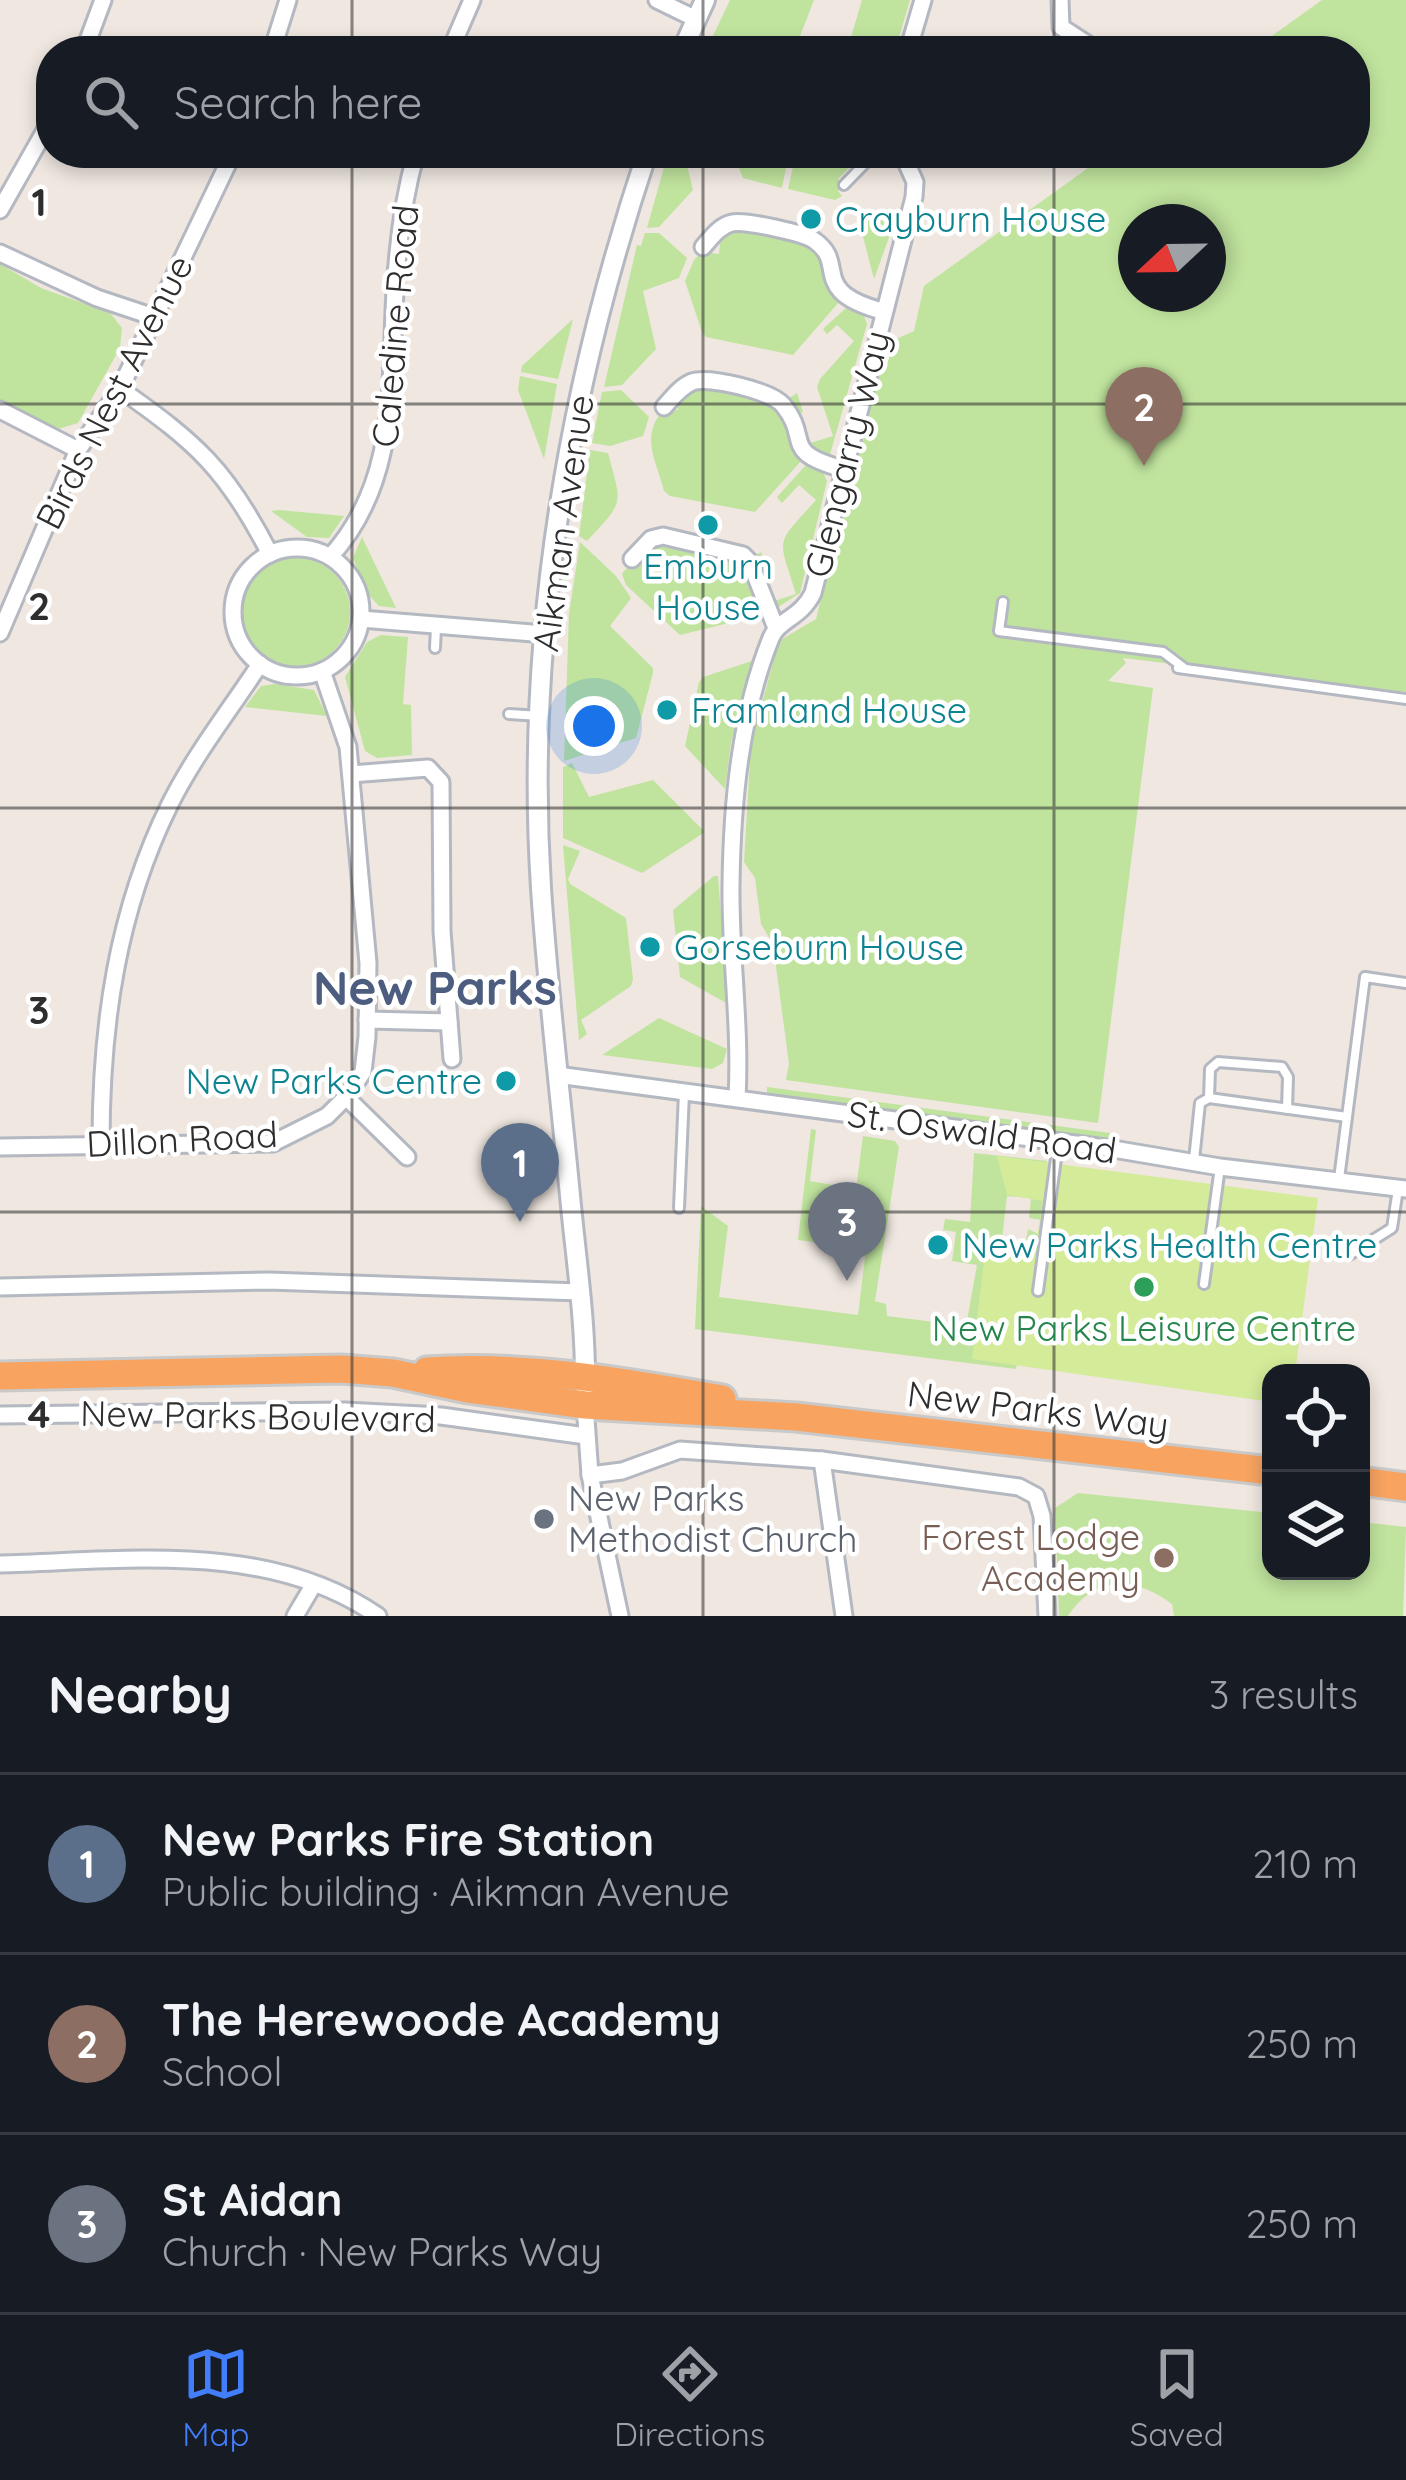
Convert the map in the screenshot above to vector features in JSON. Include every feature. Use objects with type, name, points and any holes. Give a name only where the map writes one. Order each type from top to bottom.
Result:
[{"type":"highway","name":"New Parks Way","points":[[0,1376],[464,1369],[585,1391],[1262,1470]]},
{"type":"highway","points":[[1370,1482],[1406,1487]]},
{"type":"street","points":[[90,36],[103,0]]},
{"type":"street","points":[[277,36],[288,0]]},
{"type":"street","points":[[456,36],[472,0]]},
{"type":"street","points":[[657,0],[696,20]]},
{"type":"street","points":[[689,36],[705,0]]},
{"type":"street","points":[[912,36],[923,0]]},
{"type":"street","points":[[1060,0],[1061,27],[1075,36]]},
{"type":"street","points":[[0,210],[36,146]]},
{"type":"street","name":"Birds Nest Avenue","points":[[0,633],[78,450],[120,389],[226,168]]},
{"type":"street","name":"Caledine Road","points":[[330,557],[353,532],[382,466],[397,264],[412,168]]},
{"type":"street","name":"Aikman Avenue","points":[[585,1391],[580,1292],[541,887],[541,716],[545,634],[568,442],[604,285],[642,168]]},
{"type":"street","name":"Glengarry Way","points":[[737,1098],[740,1037],[730,886],[747,723],[776,628],[806,608],[813,592],[914,197],[915,182],[909,168]]},
{"type":"street","points":[[703,247],[718,230],[737,222],[808,237],[823,250],[844,297],[882,311]]},
{"type":"street","points":[[0,253],[98,298],[154,317]]},
{"type":"street","points":[[664,407],[685,386],[703,380],[767,394],[782,404],[809,458],[843,469]]},
{"type":"street","points":[[120,389],[182,432],[227,478],[270,554]]},
{"type":"street","points":[[0,410],[78,450]]},
{"type":"street","points":[[632,559],[651,539],[662,536],[742,555],[750,562],[776,628]]},
{"type":"street","points":[[294,548],[330,557],[358,590],[361,619],[349,650],[322,671],[290,676],[260,664],[241,642],[233,613],[239,585],[270,554],[294,548]]},
{"type":"street","points":[[361,619],[545,634]]},
{"type":"street","points":[[101,1143],[101,1057],[112,976],[138,879],[171,802],[260,664]]},
{"type":"street","points":[[322,671],[348,747],[368,963],[362,1072],[346,1097],[407,1157]]},
{"type":"street","points":[[351,774],[428,768],[441,782],[442,931],[452,1060]]},
{"type":"street","points":[[368,1020],[449,1022]]},
{"type":"street","name":"St. Oswald Road","points":[[557,1075],[1402,1188]]},
{"type":"street","name":"Dillon Road","points":[[0,1147],[274,1143],[327,1116],[346,1097]]},
{"type":"street","points":[[0,1288],[269,1281],[580,1292]]},
{"type":"street","points":[[585,1391],[590,1475],[620,1616]]},
{"type":"street","name":"New Parks Boulevard","points":[[0,1415],[299,1410],[441,1416],[509,1434],[586,1436]]},
{"type":"street","points":[[590,1475],[622,1471],[680,1450],[822,1460],[1019,1487],[1036,1496],[1042,1516],[1047,1616]]},
{"type":"street","points":[[822,1460],[844,1616]]},
{"type":"street","points":[[0,1564],[209,1561],[254,1566],[343,1595],[378,1616]]},
{"type":"street","points":[[295,1616],[314,1584]]},
{"type":"lane","points":[[844,184],[860,168]]},
{"type":"lane","points":[[1003,602],[999,631],[1163,652],[1181,669],[1406,699]]},
{"type":"lane","points":[[435,648],[436,626]]},
{"type":"lane","points":[[509,714],[541,716]]},
{"type":"lane","points":[[1339,1181],[1365,977],[1406,983]]},
{"type":"lane","points":[[1209,1098],[1210,1069],[1218,1062],[1282,1066],[1288,1077],[1287,1109]]},
{"type":"lane","points":[[679,1208],[685,1091]]},
{"type":"lane","points":[[1194,1162],[1200,1103],[1209,1098],[1347,1117]]},
{"type":"lane","points":[[1038,1291],[1059,1143]]},
{"type":"lane","points":[[1204,1284],[1220,1167]]},
{"type":"lane","points":[[1349,1256],[1392,1228],[1402,1188]]},
{"type":"green space","points":[[730,0],[814,0],[800,36],[713,36]]},
{"type":"green space","points":[[862,0],[910,0],[899,36],[851,36]]},
{"type":"green space","points":[[1322,0],[1406,0],[1406,692],[1123,658],[1126,663],[1108,681],[1153,688],[1098,1123],[786,1080],[789,1064],[773,944],[761,924],[755,878],[744,862],[751,743],[779,641],[816,619],[883,345],[914,331],[924,286],[1088,168],[1370,168],[1370,36],[1272,36]]},
{"type":"green space","points":[[664,168],[688,168],[693,190],[659,227],[647,228]]},
{"type":"green space","points":[[739,168],[786,168],[782,188],[743,178]]},
{"type":"green space","points":[[793,168],[849,168],[838,179],[842,196],[835,200],[788,189]]},
{"type":"green space","points":[[873,213],[892,229],[874,279],[861,229]]},
{"type":"green space","points":[[737,228],[805,243],[822,263],[839,302],[793,355],[706,337],[702,332],[685,281],[694,260],[702,252],[719,254],[721,235]]},
{"type":"green space","points":[[645,233],[659,233],[687,258],[679,278],[643,291],[656,349],[622,385],[604,387],[637,245],[641,246]]},
{"type":"green space","points":[[0,264],[41,288],[110,313],[122,328],[120,348],[78,423],[50,427],[0,400]]},
{"type":"green space","points":[[847,307],[863,313],[867,324],[829,458],[808,450],[786,400],[797,393],[807,444],[833,436],[817,387],[854,341],[837,325],[827,334],[823,329]]},
{"type":"green space","points":[[573,319],[558,379],[521,372],[522,366]]},
{"type":"green space","points":[[520,376],[557,384],[544,459],[518,390]]},
{"type":"green space","points":[[704,386],[773,402],[802,460],[755,512],[664,491],[652,449],[652,430],[663,410],[678,410],[678,397]]},
{"type":"green space","points":[[621,390],[649,417],[643,436],[610,446],[592,443],[602,392]]},
{"type":"green space","points":[[590,450],[608,453],[618,493],[614,509],[587,541],[579,536]]},
{"type":"green space","points":[[806,465],[822,470],[827,481],[800,593],[775,609],[769,605],[751,558],[761,552],[767,569],[761,572],[771,602],[796,594],[783,542],[816,500],[799,485],[782,503],[777,497]]},
{"type":"green space","points":[[271,511],[344,516],[329,538],[307,537]]},
{"type":"green space","points":[[362,537],[396,608],[379,606],[368,594],[353,558]]},
{"type":"green space","points":[[662,540],[739,562],[761,615],[680,635],[626,585],[622,574],[629,565],[641,565],[641,554]]},
{"type":"green space","points":[[580,542],[616,576],[631,598],[610,626],[653,673],[636,738],[564,761],[569,614]]},
{"type":"green space","points":[[296,558],[317,562],[334,574],[346,591],[350,612],[346,633],[334,650],[317,662],[296,666],[275,662],[258,650],[246,633],[242,612],[246,591],[258,574],[275,562]]},
{"type":"green space","points":[[381,635],[408,637],[403,704],[411,705],[412,755],[377,758],[365,751],[345,677],[367,642]]},
{"type":"green space","points":[[752,661],[731,743],[725,789],[685,746],[699,682]]},
{"type":"green space","points":[[261,686],[314,690],[327,716],[245,707]]},
{"type":"green space","points":[[572,763],[589,797],[653,780],[705,832],[642,873],[563,838],[563,767]]},
{"type":"green space","points":[[563,845],[580,851],[570,884],[626,918],[633,979],[631,986],[581,1020],[587,1034],[579,1040]]},
{"type":"green space","points":[[718,876],[728,1004],[680,977],[673,910]]},
{"type":"green space","points":[[659,1018],[727,1049],[723,1063],[712,1069],[602,1055]]},
{"type":"green space","points":[[767,1087],[1110,1133],[1109,1141],[767,1094]]},
{"type":"green space","points":[[811,1129],[816,1130],[810,1181],[856,1189],[863,1136],[895,1141],[899,1147],[875,1301],[886,1304],[887,1316],[966,1326],[977,1265],[952,1261],[956,1232],[943,1230],[945,1219],[970,1222],[974,1153],[1047,1161],[1041,1220],[1029,1218],[1031,1198],[1007,1196],[1002,1239],[1026,1242],[1028,1229],[1038,1234],[1033,1270],[1027,1277],[1016,1369],[695,1329],[701,1206],[728,1226],[719,1297],[858,1315],[866,1249],[798,1240]]},
{"type":"green space","name":"New Parks Leisure Centre","points":[[997,1156],[1318,1198],[1296,1364],[1262,1364],[1262,1401],[972,1359],[987,1237],[1036,1244],[1043,1201],[1007,1195]]},
{"type":"green space","name":"Forest Lodge Academy","points":[[1078,1493],[1262,1512],[1262,1580],[1370,1580],[1370,1523],[1406,1527],[1403,1616],[1174,1616],[1172,1604],[1158,1595],[1116,1584],[1090,1593],[1068,1616],[1059,1616],[1055,1508]]},
{"type":"place","name":"Crayburn House","points":[[811,219]]},
{"type":"place","name":"The Herewoode Academy","points":[[1144,466]]},
{"type":"place","name":"Emburn House","points":[[708,525]]},
{"type":"place","name":"Framland House","points":[[667,710]]},
{"type":"place","name":"Gorseburn House","points":[[650,947]]},
{"type":"place","name":"New Parks Centre","points":[[506,1081]]},
{"type":"place","name":"New Parks Fire Station","points":[[520,1222]]},
{"type":"place","name":"New Parks Health Centre","points":[[938,1245]]},
{"type":"place","name":"St Aidan","points":[[847,1281]]},
{"type":"place","name":"New Parks Leisure Centre","points":[[1144,1287]]},
{"type":"place","name":"New Parks Methodist Church","points":[[544,1519]]},
{"type":"place","name":"Forest Lodge Academy","points":[[1164,1558]]},
{"type":"district","name":"New Parks","points":[[435,988]]}]
